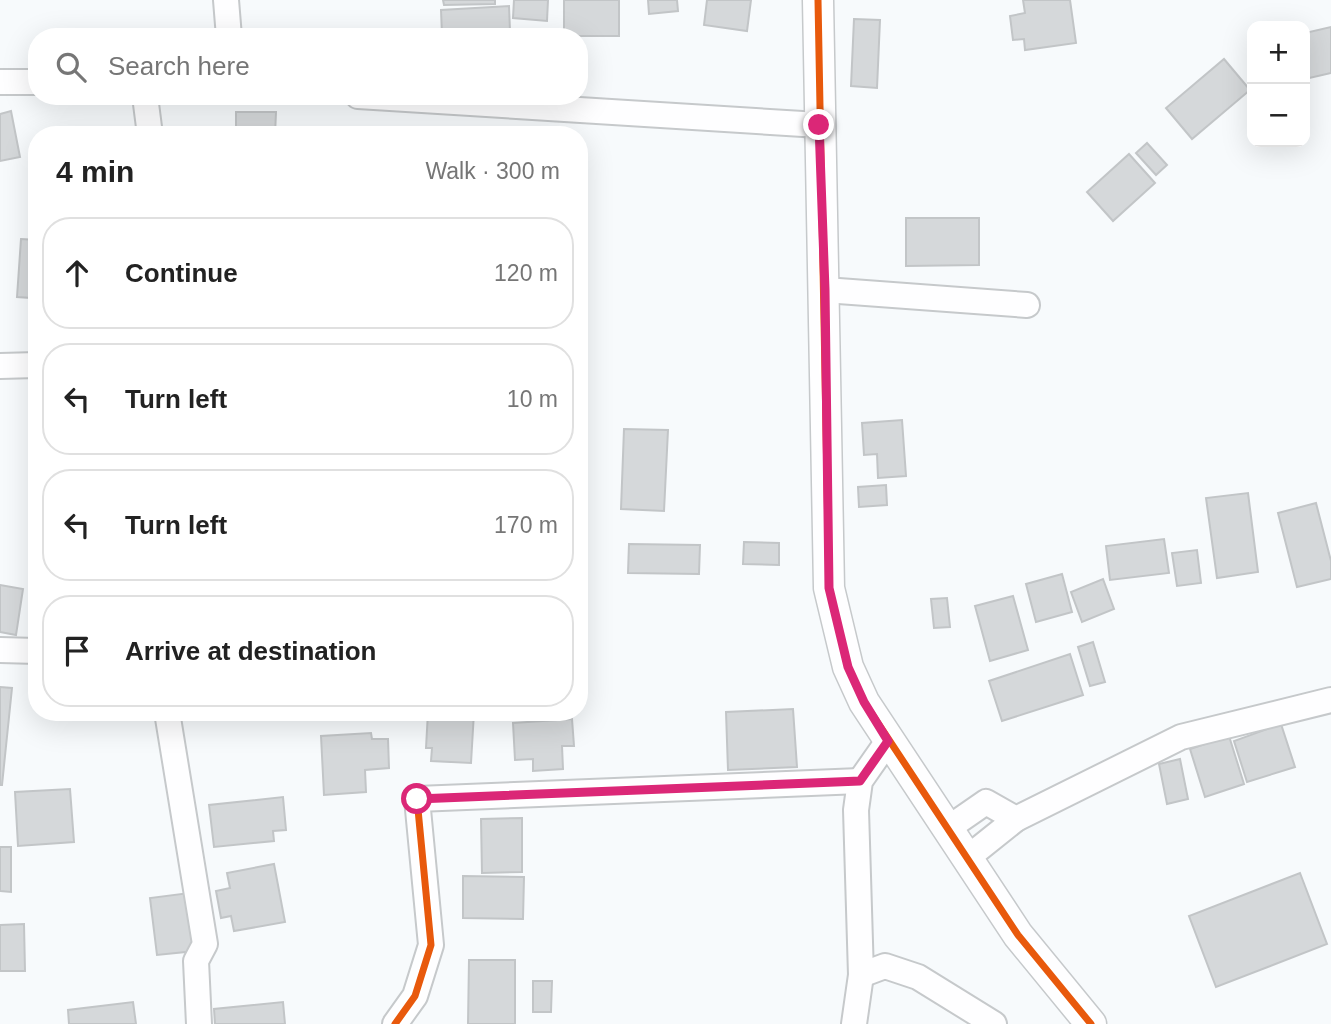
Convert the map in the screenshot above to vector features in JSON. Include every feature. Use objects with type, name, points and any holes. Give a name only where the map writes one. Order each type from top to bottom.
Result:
[{"type":"street","points":[[226,0],[228,28]]},
{"type":"street","points":[[818,0],[829,588],[848,667],[864,702],[966,859],[1018,935],[1091,1024]]},
{"type":"street","points":[[0,82],[28,82]]},
{"type":"street","points":[[146,105],[149,126]]},
{"type":"street","points":[[501,105],[819,125]]},
{"type":"street","points":[[825,290],[1027,305]]},
{"type":"street","points":[[0,366],[28,365]]},
{"type":"street","points":[[0,649],[28,651]]},
{"type":"street","points":[[966,859],[1016,819],[1181,737],[1331,700]]},
{"type":"street","points":[[168,721],[205,944],[196,961],[199,1024]]},
{"type":"street","points":[[854,1024],[861,975],[856,810],[860,781],[888,741]]},
{"type":"street","points":[[395,1024],[415,996],[431,946],[417,799],[860,781]]},
{"type":"street","points":[[947,829],[986,802],[1016,819]]},
{"type":"street","points":[[861,975],[885,966],[918,977],[994,1024]]},
{"type":"building","points":[[443,0],[495,0],[495,4],[444,5]]},
{"type":"building","points":[[514,0],[548,0],[547,21],[513,18]]},
{"type":"building","points":[[564,0],[619,0],[619,36],[588,36],[588,28],[564,28]]},
{"type":"building","points":[[648,0],[677,0],[678,11],[649,14]]},
{"type":"building","points":[[707,0],[751,0],[747,31],[704,25]]},
{"type":"building","points":[[1023,0],[1070,0],[1076,43],[1025,50],[1024,39],[1013,40],[1010,16],[1025,13]]},
{"type":"building","points":[[509,6],[510,28],[442,28],[441,10]]},
{"type":"building","points":[[854,19],[880,20],[877,88],[851,86]]},
{"type":"building","points":[[1331,27],[1331,73],[1310,78],[1310,32]]},
{"type":"building","points":[[1224,59],[1247,86],[1247,93],[1192,139],[1166,108]]},
{"type":"building","points":[[11,111],[20,157],[0,161],[0,114]]},
{"type":"building","points":[[236,112],[276,112],[275,126],[236,126]]},
{"type":"building","points":[[1147,143],[1167,165],[1156,175],[1136,153]]},
{"type":"building","points":[[1129,154],[1155,183],[1113,221],[1087,192]]},
{"type":"building","points":[[906,218],[979,218],[979,265],[906,266]]},
{"type":"building","points":[[21,239],[28,239],[28,298],[17,297]]},
{"type":"building","points":[[902,420],[906,476],[878,478],[877,454],[864,455],[862,423]]},
{"type":"building","points":[[624,429],[668,430],[664,511],[621,509]]},
{"type":"building","points":[[886,485],[887,505],[859,507],[858,487]]},
{"type":"building","points":[[1248,493],[1258,572],[1217,578],[1206,498]]},
{"type":"building","points":[[1316,503],[1331,561],[1331,579],[1297,587],[1278,513]]},
{"type":"building","points":[[1164,539],[1169,573],[1110,580],[1106,546]]},
{"type":"building","points":[[744,542],[779,543],[779,565],[743,564]]},
{"type":"building","points":[[629,544],[700,545],[699,574],[628,573]]},
{"type":"building","points":[[1197,550],[1201,583],[1177,586],[1172,553]]},
{"type":"building","points":[[1062,574],[1072,612],[1036,622],[1026,584]]},
{"type":"building","points":[[1103,579],[1114,609],[1082,622],[1071,592]]},
{"type":"building","points":[[0,585],[23,589],[16,635],[0,632]]},
{"type":"building","points":[[1013,596],[1028,650],[990,661],[975,606]]},
{"type":"building","points":[[947,598],[950,627],[934,628],[931,599]]},
{"type":"building","points":[[1093,642],[1105,682],[1090,686],[1078,647]]},
{"type":"building","points":[[1070,654],[1083,695],[1002,721],[989,681]]},
{"type":"building","points":[[0,687],[12,688],[2,785],[0,785]]},
{"type":"building","points":[[793,709],[797,767],[728,770],[726,712]]},
{"type":"building","points":[[428,721],[473,721],[471,763],[431,761],[432,748],[426,748]]},
{"type":"building","points":[[572,721],[574,746],[562,746],[563,769],[533,771],[533,759],[515,760],[513,723]]},
{"type":"building","points":[[1281,724],[1295,767],[1247,782],[1234,741]]},
{"type":"building","points":[[371,733],[372,739],[388,739],[389,768],[365,770],[366,792],[324,795],[321,736]]},
{"type":"building","points":[[1229,736],[1244,784],[1205,797],[1190,749]]},
{"type":"building","points":[[1180,759],[1188,799],[1167,804],[1159,764]]},
{"type":"building","points":[[70,789],[74,842],[18,846],[15,792]]},
{"type":"building","points":[[283,797],[286,830],[273,831],[274,841],[214,847],[209,805]]},
{"type":"building","points":[[522,818],[522,872],[482,873],[481,819]]},
{"type":"building","points":[[0,847],[11,847],[11,892],[0,891]]},
{"type":"building","points":[[274,864],[285,922],[234,931],[231,916],[221,918],[216,891],[230,888],[227,873]]},
{"type":"building","points":[[1300,873],[1327,944],[1216,987],[1189,916]]},
{"type":"building","points":[[463,876],[524,877],[523,919],[463,918]]},
{"type":"building","points":[[189,893],[195,951],[157,955],[150,898]]},
{"type":"building","points":[[24,924],[25,971],[0,971],[0,925]]},
{"type":"building","points":[[469,960],[515,960],[515,1024],[468,1024]]},
{"type":"building","points":[[533,981],[552,981],[551,1012],[533,1012]]},
{"type":"building","points":[[133,1002],[136,1024],[69,1024],[68,1010]]},
{"type":"building","points":[[283,1002],[285,1024],[215,1024],[214,1009]]},
{"type":"cycle path","points":[[818,0],[829,588],[848,667],[864,702],[1018,935],[1091,1024]]},
{"type":"cycle path","points":[[395,1024],[415,996],[431,945],[417,799],[860,781]]},
{"type":"route","points":[[417,799],[860,781],[888,741],[864,702],[848,667],[829,588],[825,290],[819,125]]}]
